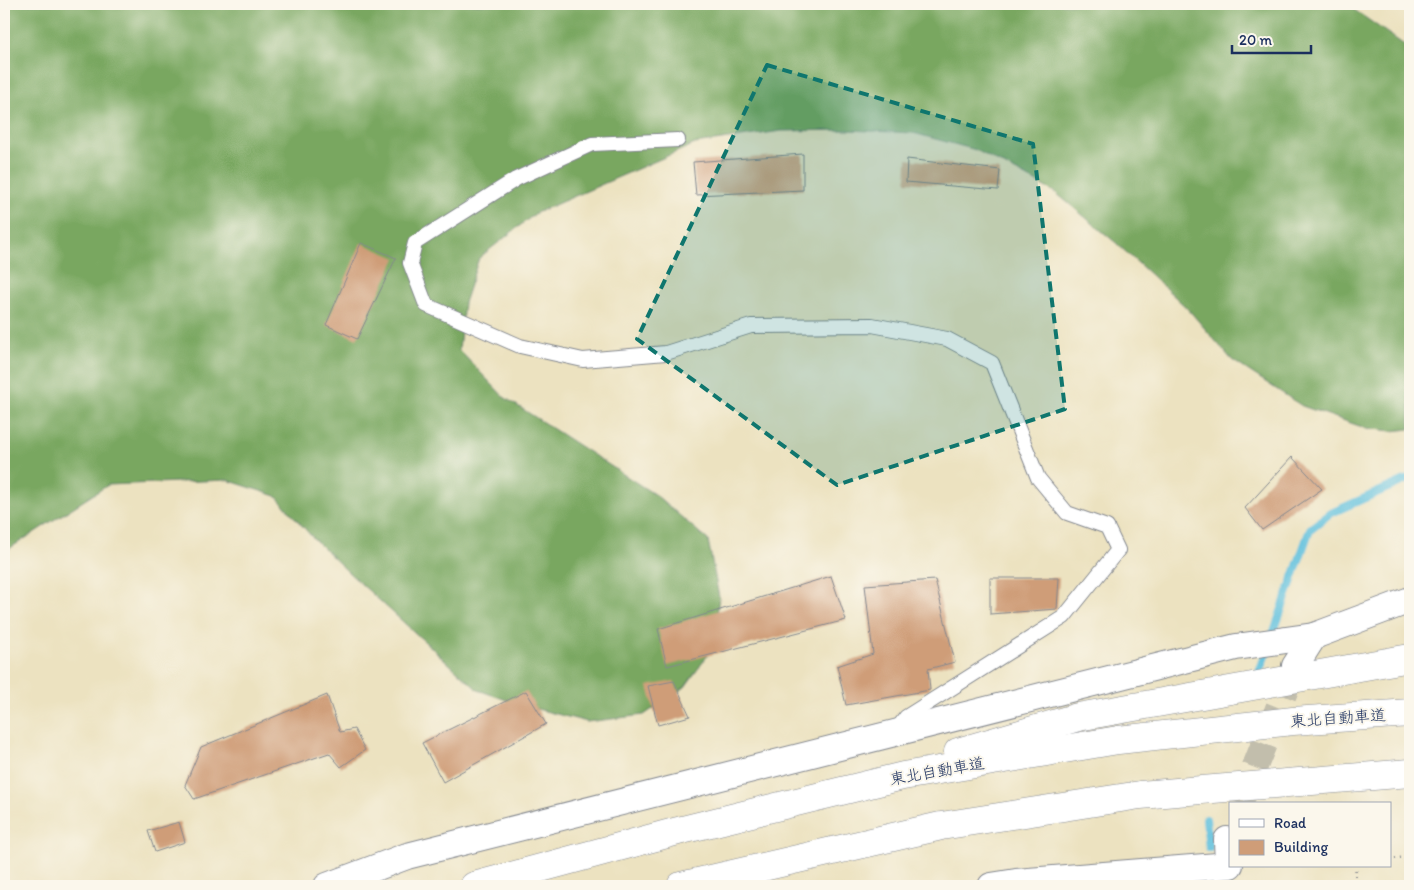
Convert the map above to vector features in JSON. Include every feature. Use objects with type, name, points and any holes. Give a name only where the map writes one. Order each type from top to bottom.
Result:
[{"type":"highway","points":[[678,831],[1078,717],[1410,658]]},
{"type":"highway","name":"東北自動車道","points":[[474,886],[678,831],[903,776],[1118,740],[1294,722],[1410,713]]},
{"type":"highway","points":[[681,886],[932,828],[970,821],[1140,795],[1410,773]]},
{"type":"street","points":[[327,886],[407,856],[1250,645],[1314,636],[1410,600]]},
{"type":"street","points":[[1295,666],[1314,636]]},
{"type":"street","points":[[991,886],[1026,881],[1229,865],[1227,840]]},
{"type":"lane","points":[[678,140],[592,144],[516,179],[452,218],[415,243],[410,263],[426,305],[520,346],[583,360],[666,353],[751,326],[872,325],[946,339],[992,363],[1038,478],[1067,513],[1107,526],[1118,550],[1064,617],[906,717],[894,734]]},
{"type":"path","points":[[1392,859],[1410,857]]},
{"type":"path","points":[[1355,886],[1356,868]]},
{"type":"highlighted area","points":[[767,65],[1033,144],[1065,409],[837,485],[637,339]]},
{"type":"green space","points":[[4,4],[1346,4],[1410,49],[1410,429],[1392,431],[1365,428],[1302,406],[1232,360],[1187,308],[1115,242],[1056,193],[976,150],[913,133],[847,130],[781,131],[695,144],[536,213],[479,258],[464,303],[459,350],[504,397],[657,496],[708,540],[719,597],[713,648],[685,687],[644,715],[587,722],[518,704],[478,690],[347,571],[313,538],[276,496],[227,480],[108,485],[4,552]]},
{"type":"green space","points":[[1233,880],[1230,886],[1074,886],[1121,881]]},
{"type":"building","points":[[803,154],[803,190],[696,195],[693,162]]},
{"type":"building","points":[[907,159],[1000,170],[998,190],[906,182]]},
{"type":"building","points":[[361,243],[396,258],[357,339],[326,325]]},
{"type":"building","points":[[1292,457],[1322,489],[1262,530],[1245,508]]},
{"type":"building","points":[[831,576],[846,620],[667,666],[658,629]]},
{"type":"building","points":[[990,578],[1059,578],[1057,609],[990,614]]},
{"type":"building","points":[[935,580],[955,662],[928,669],[930,690],[846,705],[837,666],[873,654],[865,585]]},
{"type":"building","points":[[674,681],[690,716],[658,725],[648,686]]},
{"type":"building","points":[[526,691],[546,724],[443,782],[422,743]]},
{"type":"building","points":[[327,695],[340,732],[354,729],[365,750],[341,767],[329,753],[194,799],[185,785],[201,747]]},
{"type":"building","points":[[179,822],[185,842],[155,852],[148,831]]},
{"type":"waterway","points":[[1272,637],[1310,529],[1329,514],[1410,478]]},
{"type":"waterway","points":[[1259,672],[1268,648]]},
{"type":"waterway","points":[[1206,819],[1209,848]]},
{"type":"tunnel","points":[[1241,802],[1295,666]]}]
